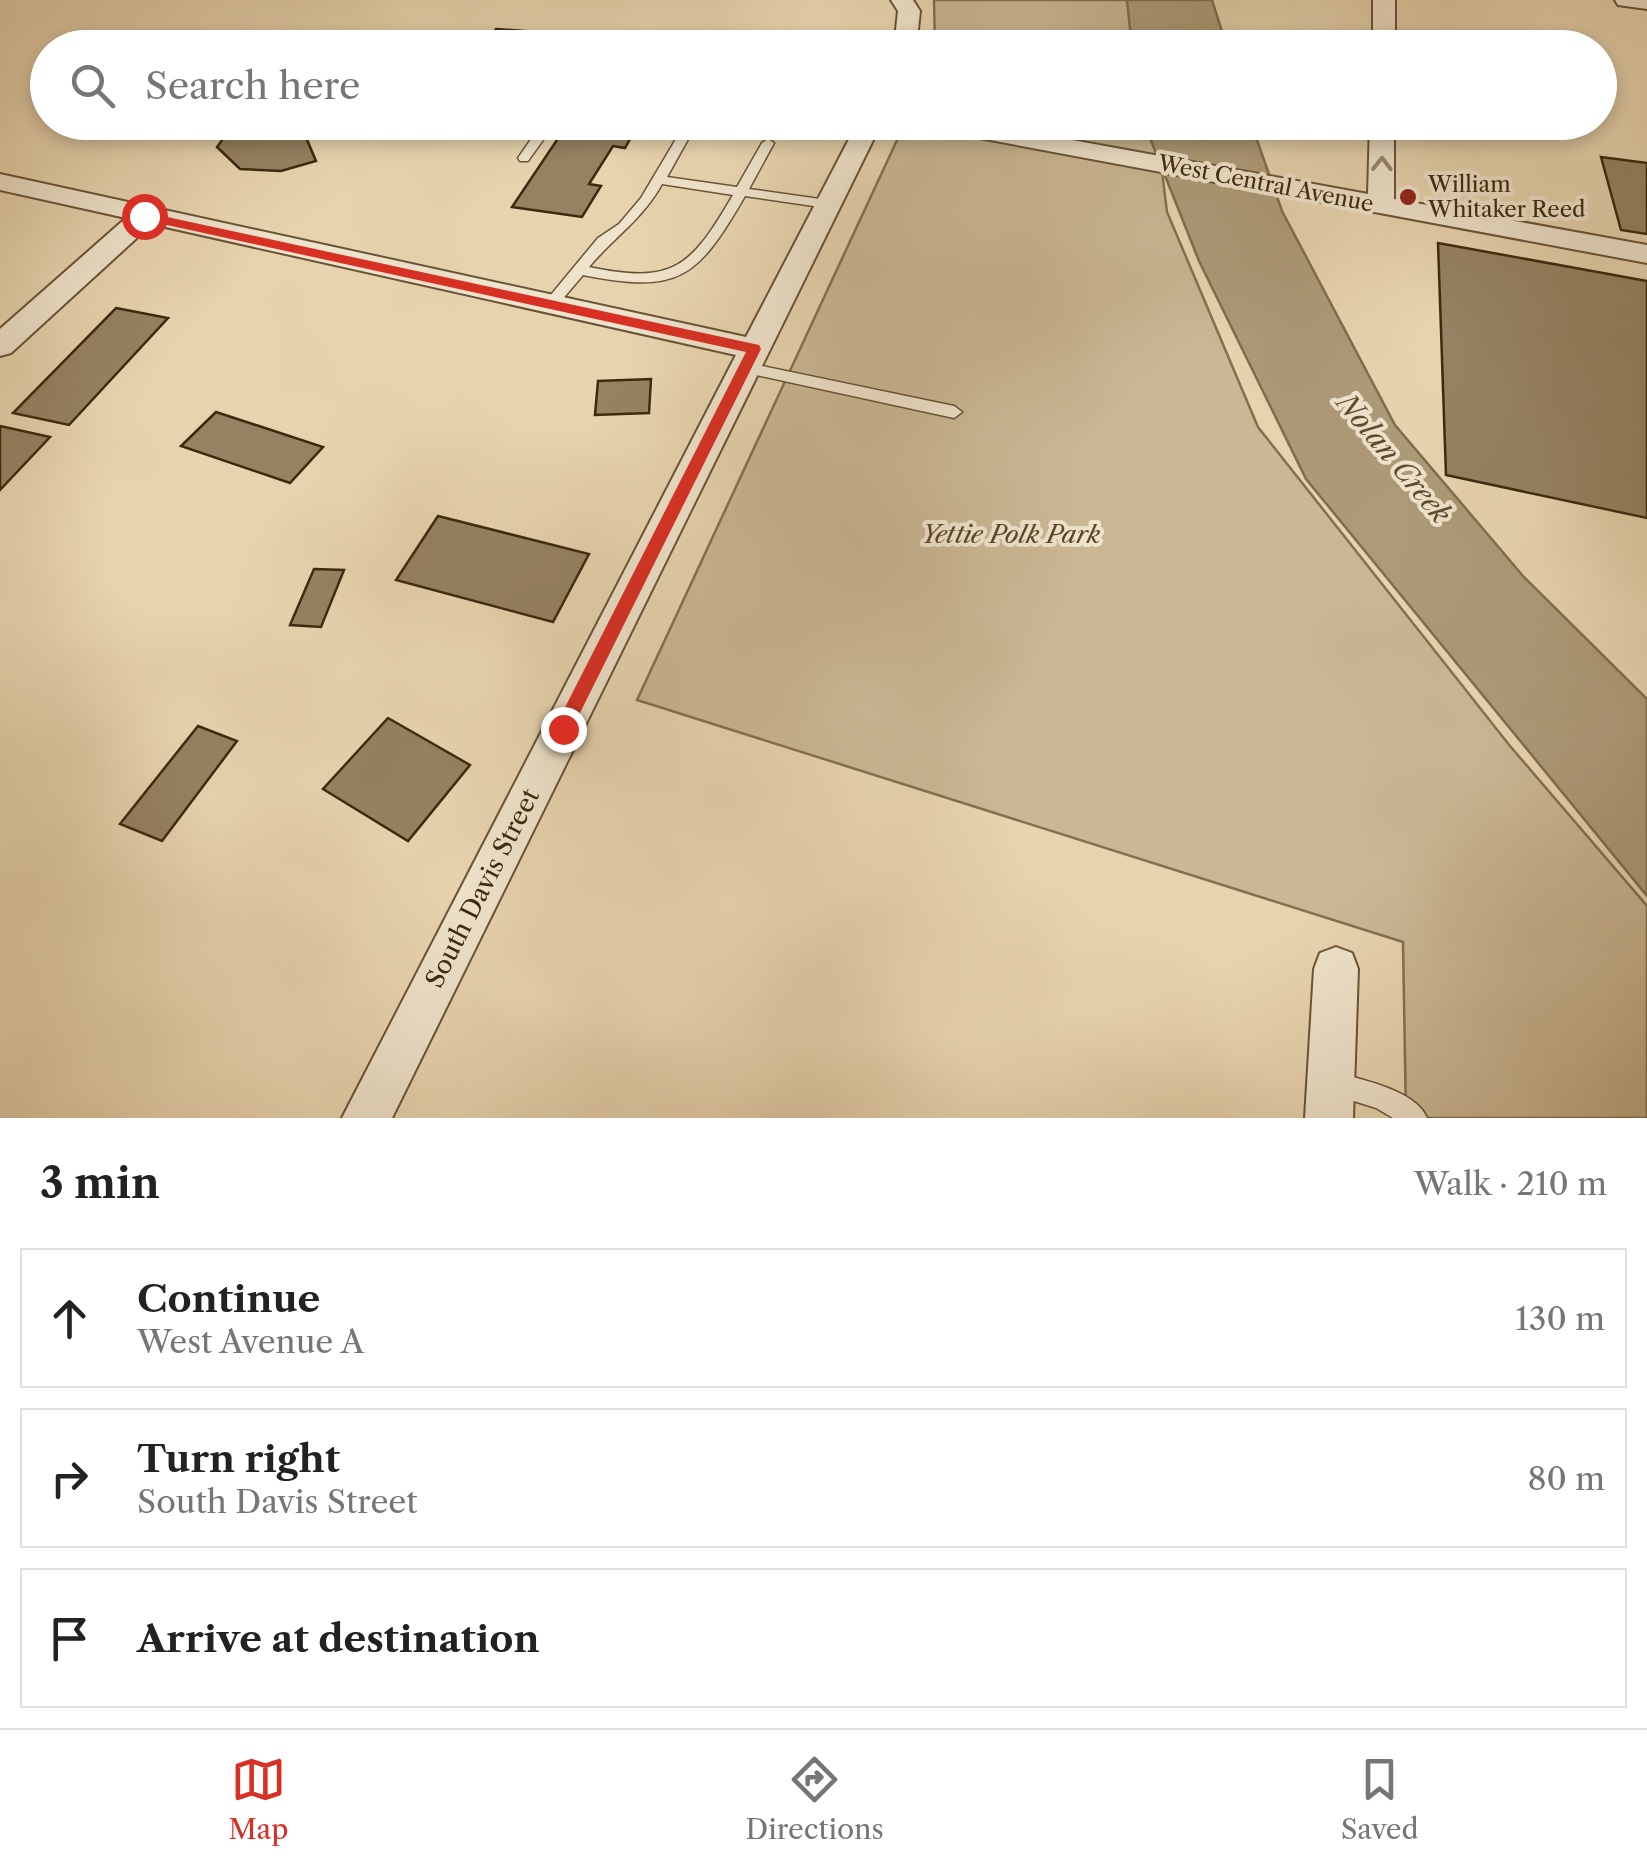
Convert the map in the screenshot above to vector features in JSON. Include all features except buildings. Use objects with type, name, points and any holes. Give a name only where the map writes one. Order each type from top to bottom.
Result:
[{"type":"street","points":[[902,0],[909,11],[909,30]]},
{"type":"street","points":[[1384,0],[1384,30]]},
{"type":"street","points":[[1626,0],[1647,3]]},
{"type":"street","name":"South Davis Street","points":[[366,1118],[861,140]]},
{"type":"street","name":"West Central Avenue","points":[[1045,140],[1647,254]]},
{"type":"street","points":[[1368,202],[1379,140]]},
{"type":"street","points":[[0,182],[550,305],[749,358]]},
{"type":"street","points":[[0,346],[144,216]]},
{"type":"street","points":[[1330,1101],[1336,969]]},
{"type":"lane","points":[[524,158],[537,140]]},
{"type":"lane","points":[[550,305],[603,241],[624,226],[659,180],[682,140]]},
{"type":"lane","points":[[578,270],[642,280],[666,277],[695,261],[768,143]]},
{"type":"lane","points":[[659,180],[827,204]]},
{"type":"lane","points":[[749,358],[954,412]]},
{"type":"lane","points":[[1330,1101],[1381,1097],[1414,1118]]},
{"type":"green space","points":[[934,0],[1148,0],[1150,30],[935,30]]},
{"type":"green space","name":"Yettie Polk Park","points":[[897,140],[1158,140],[1167,212],[1258,427],[1510,746],[1647,906],[1647,1118],[1406,1118],[1403,942],[637,700]]},
{"type":"water","points":[[1127,0],[1212,0],[1222,30],[1130,30]]},
{"type":"water","name":"Nolan Creek","points":[[1151,140],[1257,140],[1282,211],[1395,425],[1523,576],[1647,699],[1647,896],[1306,479],[1199,261]]},
{"type":"place","name":"William Whitaker Reed","points":[[1408,197]]},
{"type":"route","points":[[144,216],[754,349],[563,729]]}]
